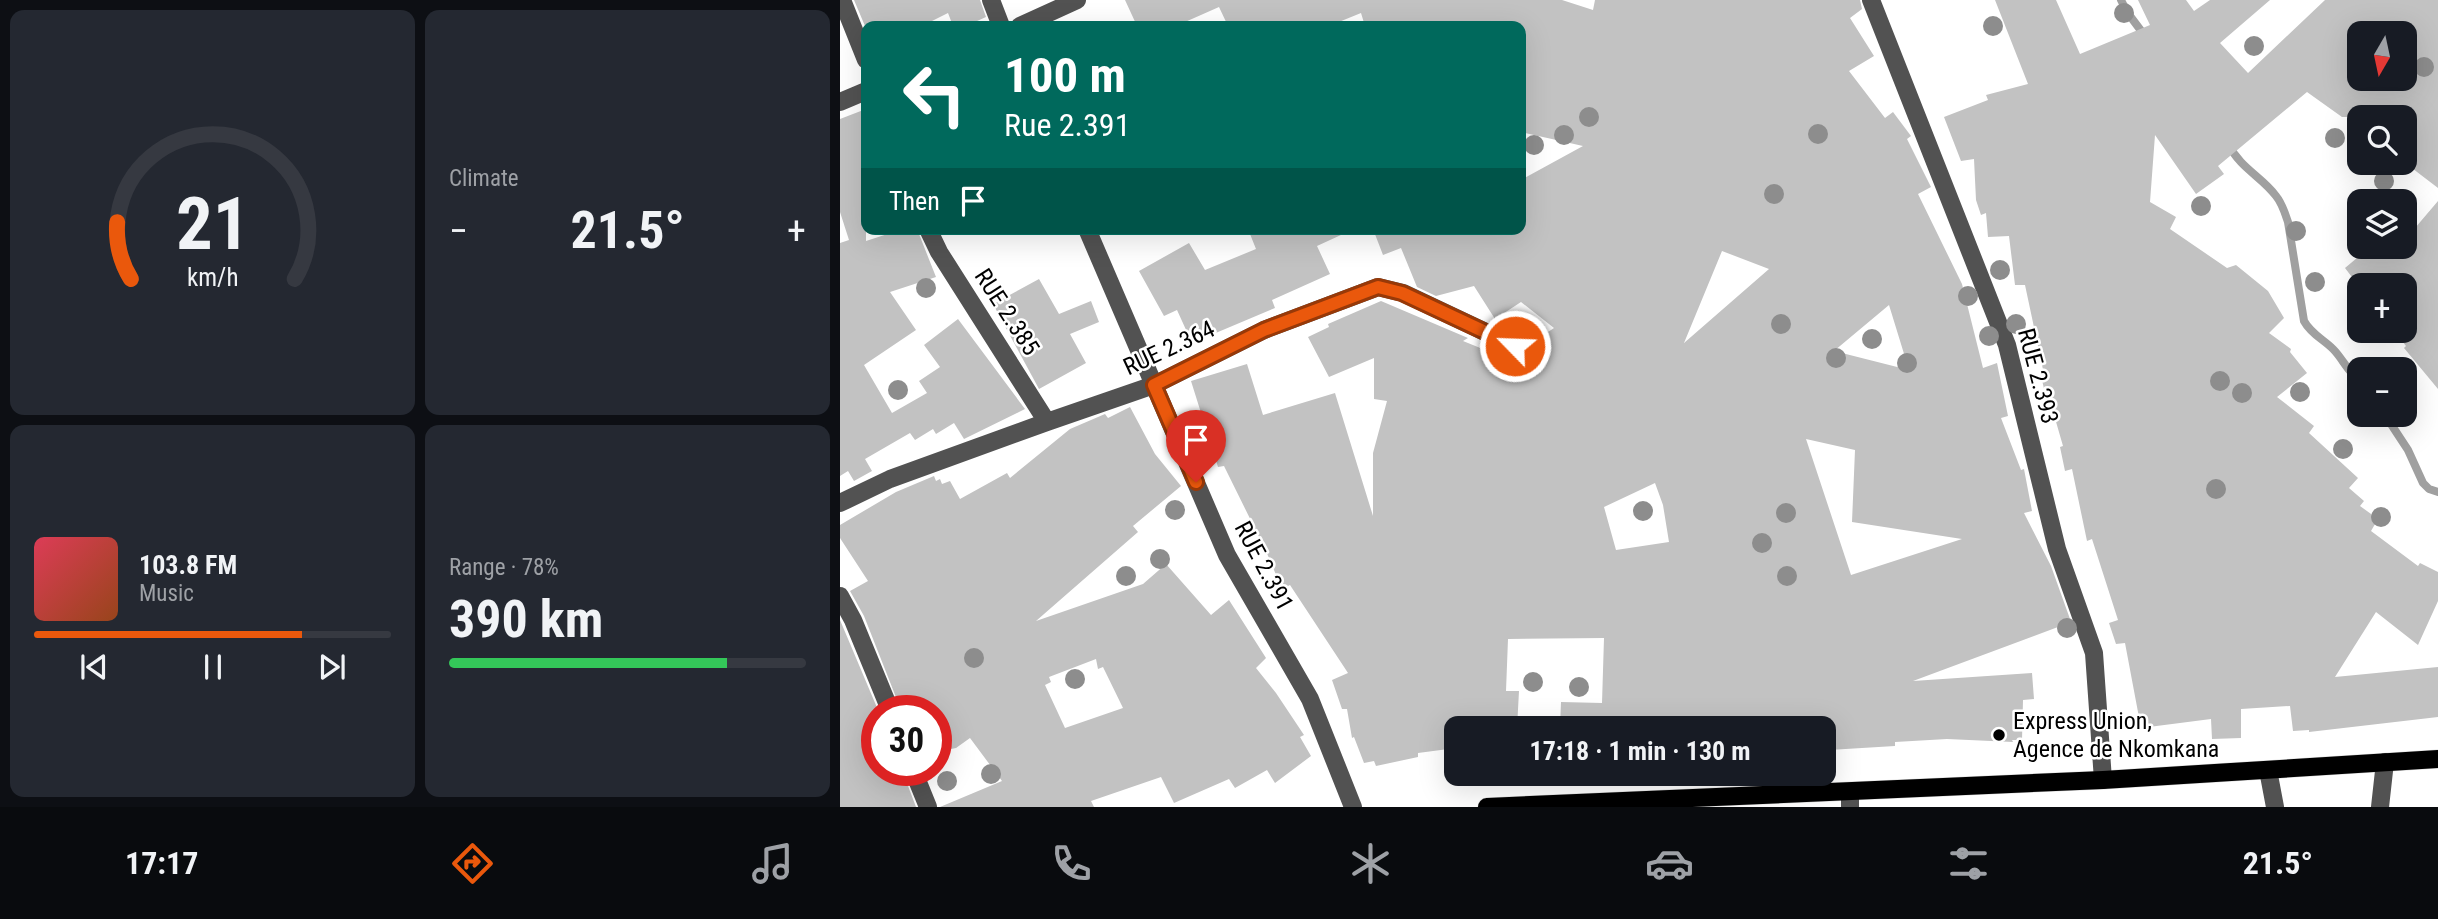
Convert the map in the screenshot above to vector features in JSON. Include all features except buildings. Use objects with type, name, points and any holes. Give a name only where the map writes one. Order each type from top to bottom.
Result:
[{"type":"main road","points":[[1487,807],[1850,800],[2103,780],[2438,759]]},
{"type":"street","points":[[842,0],[861,48]]},
{"type":"street","points":[[991,0],[999,21]]},
{"type":"street","points":[[1031,21],[1077,0]]},
{"type":"street","name":"RUE 2.393","points":[[1871,0],[2007,345],[2057,549],[2094,653],[2103,780]]},
{"type":"street","points":[[840,102],[861,93]]},
{"type":"street","name":"RUE 2.385","points":[[931,235],[1046,422]]},
{"type":"street","name":"RUE 2.391","points":[[1090,235],[1227,555],[1310,699],[1353,807]]},
{"type":"street","name":"RUE 2.364","points":[[840,503],[890,479],[1154,385],[1264,330],[1378,287],[1402,293],[1515,346]]},
{"type":"street","points":[[840,596],[853,620],[884,695]]},
{"type":"street","points":[[2380,807],[2385,762]]},
{"type":"street","points":[[2268,770],[2274,807]]},
{"type":"street","points":[[919,786],[928,807]]},
{"type":"waterway","points":[[2121,0],[2145,36]]},
{"type":"waterway","points":[[2229,145],[2239,160],[2270,189],[2283,208],[2288,222],[2304,321],[2333,349],[2347,368]]},
{"type":"waterway","points":[[2393,427],[2408,450],[2423,483],[2438,492]]},
{"type":"place","name":"Express Union, Agence de Nkomkana","points":[[1999,735]]},
{"type":"route","points":[[1196,482],[1154,385],[1264,330],[1378,287],[1402,293],[1515,346]]}]
